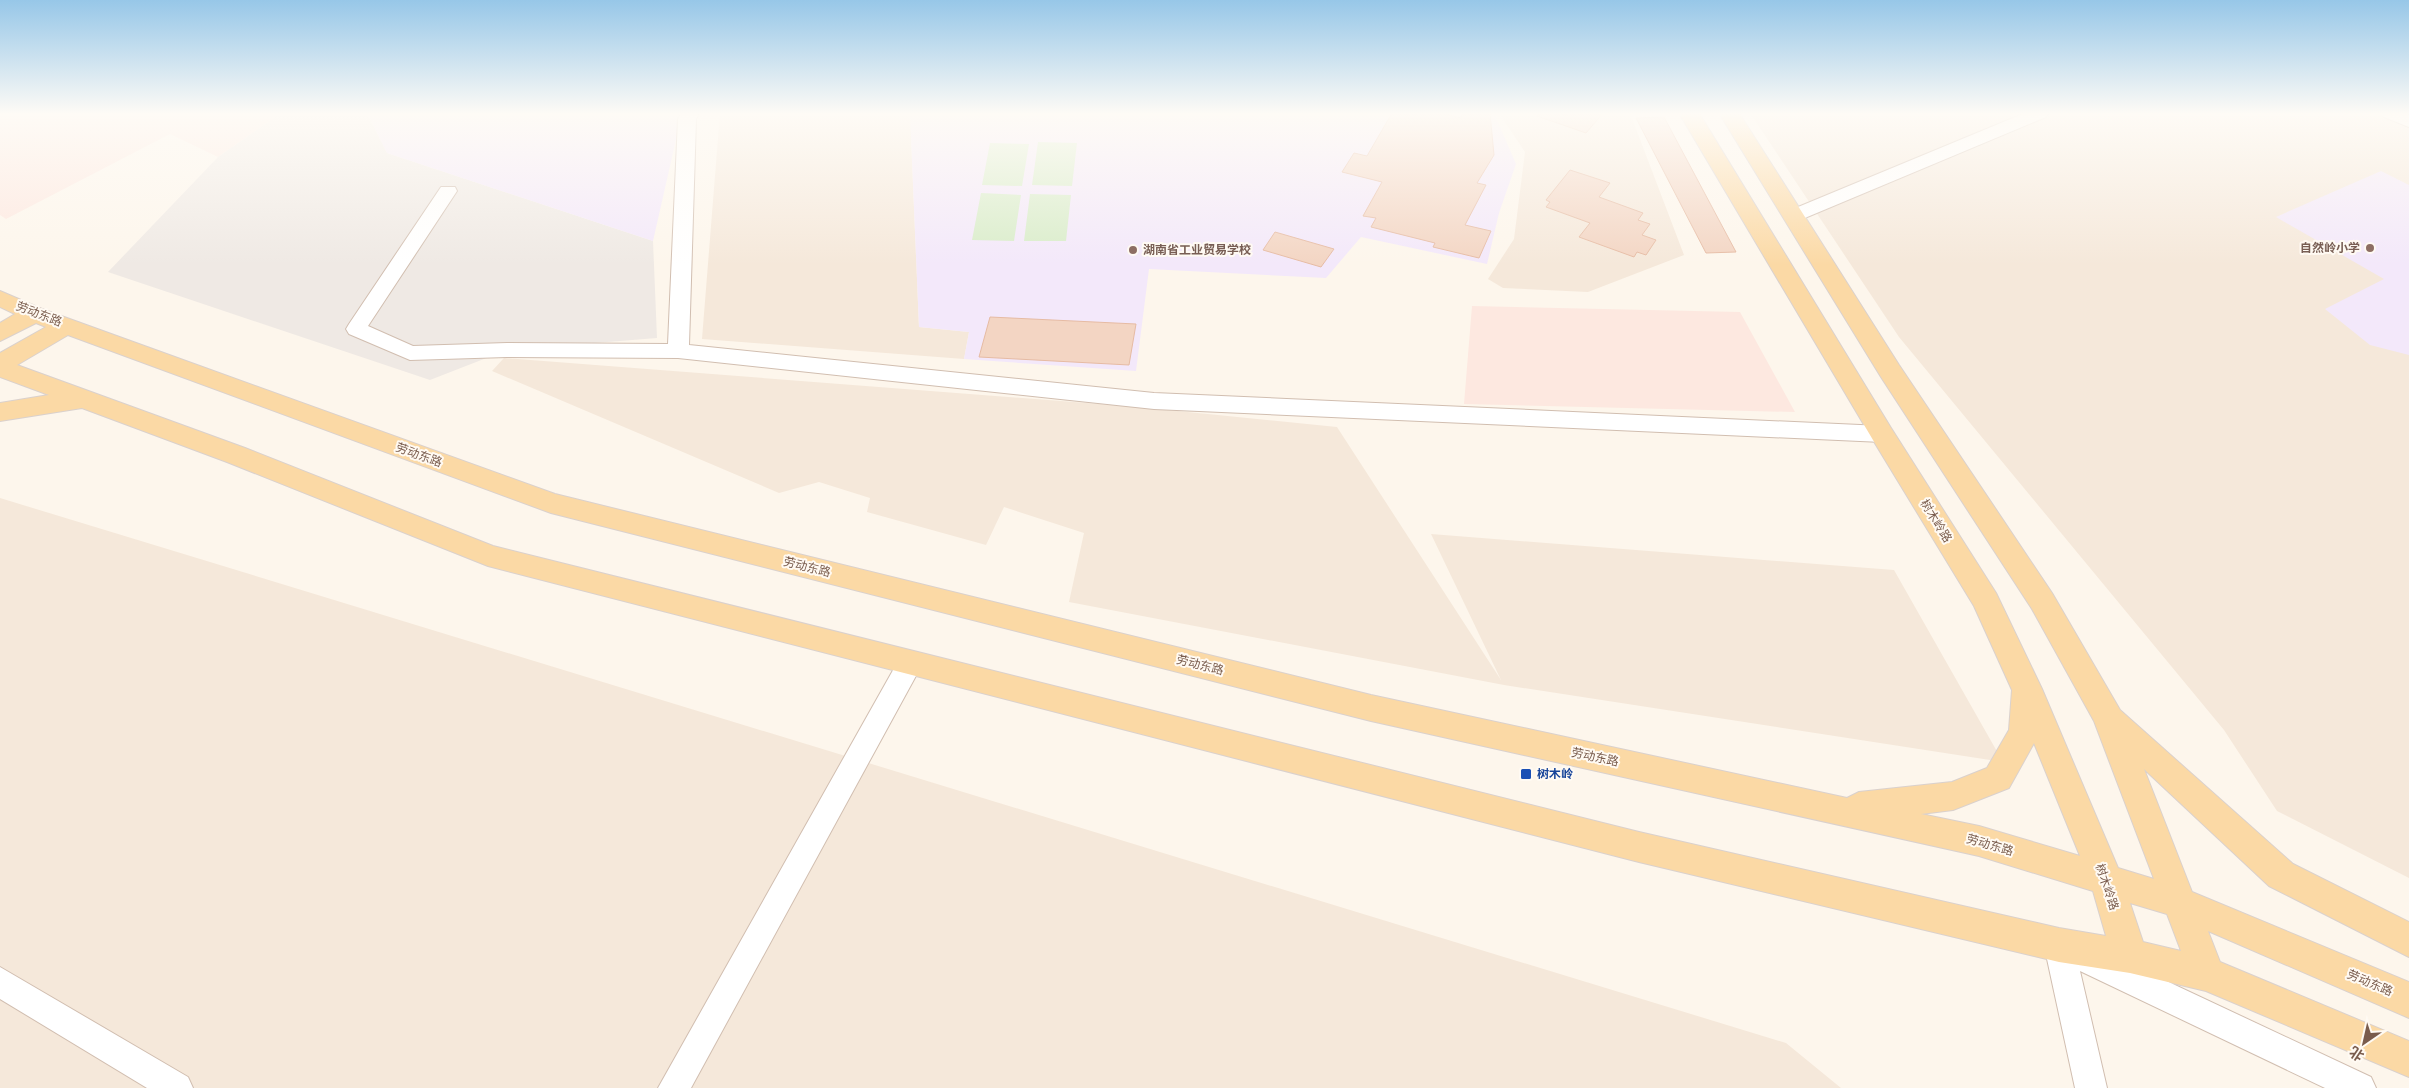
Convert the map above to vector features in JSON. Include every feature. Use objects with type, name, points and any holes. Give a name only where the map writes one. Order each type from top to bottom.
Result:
[{"type":"main road","name":"树木岭路","points":[[1720,164],[1882,434],[1986,601],[2027,689],[2106,880],[2130,956]]},
{"type":"main road","points":[[1761,164],[1890,371],[2042,601],[2108,717],[2207,974]]},
{"type":"main road","name":"劳动东路","points":[[0,298],[34,314],[68,325],[152,358],[551,503],[1371,708],[1979,841],[2178,902],[2409,1000]]},
{"type":"main road","points":[[0,333],[34,314]]},
{"type":"main road","points":[[0,364],[68,325]]},
{"type":"main road","points":[[0,368],[236,456],[488,555],[1639,847],[2059,945],[2130,956],[2207,974],[2409,1059]]},
{"type":"main road","points":[[0,412],[84,399]]},
{"type":"main road","points":[[1835,809],[1953,796],[1998,778],[2024,732],[2027,689]]},
{"type":"main road","points":[[2108,717],[2281,875],[2409,940]]},
{"type":"street","points":[[678,351],[685,164]]},
{"type":"street","points":[[1793,216],[1918,164]]},
{"type":"street","points":[[448,191],[356,329],[410,352],[507,350],[678,351],[1154,401],[1882,434]]},
{"type":"street","points":[[674,1088],[910,663]]},
{"type":"street","points":[[2059,945],[2091,1088]]},
{"type":"street","points":[[2059,945],[2360,1088]]},
{"type":"street","points":[[0,982],[177,1088]]},
{"type":"shaded area","points":[[0,164],[113,164],[6,219],[0,215]]},
{"type":"shaded area","points":[[212,164],[420,164],[653,241],[657,338],[507,350],[430,380],[108,272]]},
{"type":"shaded area","points":[[420,164],[670,164],[653,241]]},
{"type":"shaded area","points":[[716,164],[912,164],[919,327],[969,332],[964,359],[702,339]]},
{"type":"shaded area","name":"湖南省工业贸易学校","points":[[912,164],[1516,164],[1499,213],[1487,264],[1361,237],[1326,278],[1149,269],[1136,371],[964,359],[969,332],[919,327]]},
{"type":"shaded area","points":[[1524,164],[1649,164],[1684,255],[1588,292],[1503,288],[1488,279],[1514,239]]},
{"type":"shaded area","points":[[1784,164],[2409,164],[2409,878],[2277,811],[2224,730],[1899,337]]},
{"type":"shaded area","name":"自然岭小学","points":[[2381,171],[2409,185],[2409,355],[2370,345],[2325,309],[2384,279],[2276,217]]},
{"type":"shaded area","points":[[1472,306],[1740,312],[1795,412],[1464,404]]},
{"type":"shaded area","points":[[504,358],[1138,407],[1337,427],[1501,680],[1431,534],[1894,570],[2003,762],[1504,685],[1069,602],[1084,533],[1004,507],[986,545],[867,512],[870,498],[819,482],[779,493],[492,371]]},
{"type":"shaded area","points":[[0,498],[1786,1043],[1841,1088],[0,1088]]},
{"type":"green space","points":[[986,164],[1026,164],[1022,186],[982,185]]},
{"type":"green space","points":[[1035,164],[1075,164],[1072,186],[1032,185]]},
{"type":"green space","points":[[981,193],[1021,195],[1014,241],[972,240]]},
{"type":"green space","points":[[1030,194],[1071,195],[1066,241],[1024,241]]},
{"type":"building","points":[[1347,164],[1489,164],[1477,183],[1486,185],[1465,225],[1491,231],[1479,258],[1433,247],[1435,243],[1371,227],[1376,218],[1363,216],[1382,182],[1342,172]]},
{"type":"building","points":[[1660,164],[1689,164],[1736,252],[1706,253]]},
{"type":"building","points":[[1570,170],[1610,183],[1599,197],[1643,213],[1638,220],[1650,224],[1642,235],[1656,240],[1646,255],[1637,252],[1634,257],[1579,237],[1590,223],[1546,207],[1550,202],[1546,200]]},
{"type":"building","points":[[1275,232],[1334,249],[1321,267],[1263,250]]},
{"type":"building","points":[[990,317],[1136,324],[1129,365],[979,357]]},
{"type":"place","name":"自然岭小学","points":[[2370,248]]},
{"type":"place","name":"湖南省工业贸易学校","points":[[1133,250]]},
{"type":"place","name":"树木岭","points":[[1526,774]]}]
